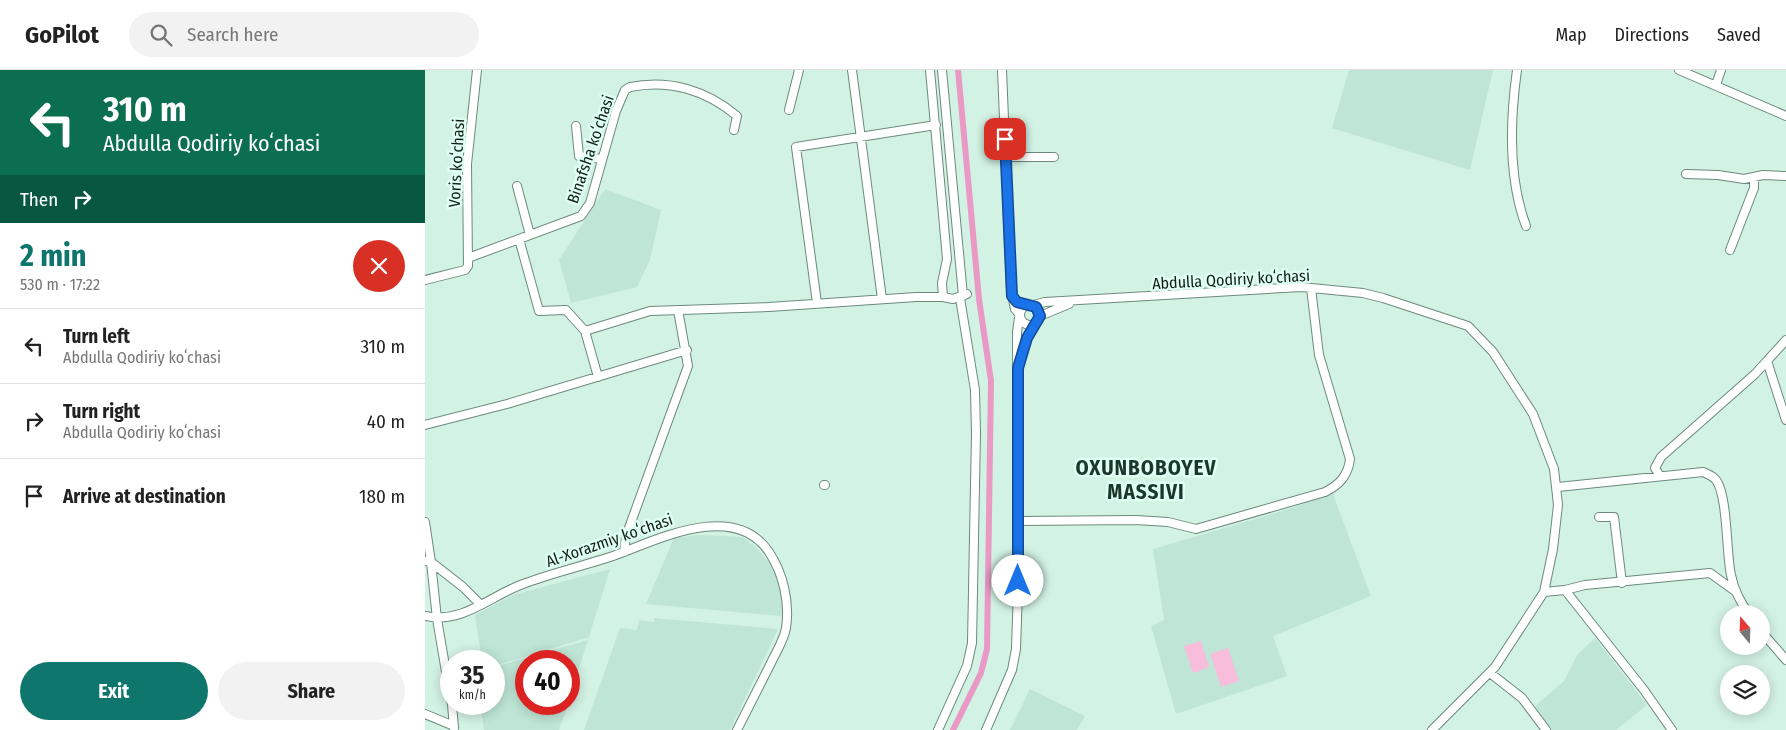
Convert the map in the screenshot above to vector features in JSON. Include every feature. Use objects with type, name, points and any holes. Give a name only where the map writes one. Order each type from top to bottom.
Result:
[{"type":"street","name":"Voris koʻchasi","points":[[468,258],[467,164],[477,70]]},
{"type":"street","points":[[789,110],[799,70]]},
{"type":"street","points":[[852,70],[882,299]]},
{"type":"street","points":[[930,70],[947,259],[942,283],[943,297]]},
{"type":"street","points":[[938,730],[967,666],[972,644],[976,420],[975,390],[963,296],[941,70]]},
{"type":"street","points":[[1002,70],[1012,296],[1015,309],[1025,325],[1035,324]]},
{"type":"street","points":[[1517,70],[1514,93],[1515,186],[1526,226]]},
{"type":"street","points":[[1679,70],[1786,116]]},
{"type":"street","points":[[1716,85],[1721,70]]},
{"type":"street","name":"Binafsha koʻchasi","points":[[468,258],[581,216],[590,203],[601,159],[622,97],[625,90],[629,87],[685,87],[703,93],[721,103],[737,116],[735,130]]},
{"type":"street","points":[[817,303],[796,147],[935,125]]},
{"type":"street","points":[[576,126],[579,156],[601,159]]},
{"type":"street","points":[[1007,157],[1054,157]]},
{"type":"street","points":[[1686,174],[1718,175],[1744,179],[1763,175],[1786,176]]},
{"type":"street","points":[[1730,250],[1754,188],[1755,177]]},
{"type":"street","points":[[517,186],[529,235]]},
{"type":"street","points":[[519,239],[539,311],[566,310],[585,330],[598,377]]},
{"type":"street","points":[[425,280],[465,270],[468,266],[468,258]]},
{"type":"street","points":[[1017,521],[1121,520],[1168,522],[1196,529],[1325,492],[1336,486],[1348,472],[1350,459],[1320,359],[1311,288]]},
{"type":"street","name":"Abdulla Qodiriy koʻchasi","points":[[1030,305],[1311,288],[1383,298],[1468,326],[1493,352],[1533,414],[1554,470],[1558,487],[1557,522],[1544,592],[1491,673],[1433,730]]},
{"type":"street","points":[[585,330],[650,311],[769,307],[882,299],[943,297],[953,299],[963,296]]},
{"type":"street","points":[[1012,296],[1017,302],[1030,305],[1038,310],[1040,316],[1025,344],[1018,368]]},
{"type":"street","name":"Abdulla Qodiriy koʻchasi","points":[[1040,316],[1073,302]]},
{"type":"street","points":[[986,730],[1012,670],[1016,649],[1017,332],[1022,308],[1030,305]]},
{"type":"street","points":[[625,552],[626,536],[688,366],[687,350],[678,310]]},
{"type":"street","points":[[1660,476],[1655,468],[1661,458],[1767,361],[1786,340]]},
{"type":"street","points":[[425,425],[687,350]]},
{"type":"street","points":[[1767,361],[1786,420]]},
{"type":"street","points":[[1558,487],[1660,476],[1678,477],[1703,472],[1717,480],[1723,504],[1731,574],[1735,591],[1744,605]]},
{"type":"street","points":[[1599,517],[1614,517],[1622,582]]},
{"type":"street","points":[[425,522],[428,561],[442,650]]},
{"type":"street","name":"Al-Xorazmiy koʻchasi","points":[[437,619],[446,619],[481,605],[521,585],[625,552],[683,529],[722,528],[751,534],[759,540],[772,556],[784,587],[786,629],[737,730]]},
{"type":"street","points":[[428,561],[463,586],[481,605]]},
{"type":"street","points":[[1544,592],[1565,590],[1585,585],[1710,573],[1735,591]]},
{"type":"street","points":[[1565,590],[1644,690],[1672,730]]},
{"type":"street","points":[[425,616],[437,619]]},
{"type":"street","points":[[1770,641],[1786,660]]},
{"type":"street","points":[[1491,673],[1508,689],[1522,698],[1546,730]]},
{"type":"street","points":[[425,714],[454,728]]},
{"type":"street","points":[[452,715],[454,728]]},
{"type":"shaded area","points":[[1349,70],[1493,70],[1470,170],[1332,128]]},
{"type":"shaded area","points":[[605,189],[661,210],[650,260],[637,287],[571,303],[559,260]]},
{"type":"shaded area","points":[[1333,494],[1371,596],[1273,636],[1287,676],[1176,714],[1151,626],[1164,620],[1153,549]]},
{"type":"shaded area","points":[[700,535],[743,537],[756,547],[773,567],[781,587],[782,616],[646,604],[674,538]]},
{"type":"shaded area","points":[[610,569],[589,637],[546,650],[515,650],[515,660],[505,663],[505,650],[480,650],[475,615],[513,595]]},
{"type":"shaded area","points":[[654,618],[778,629],[730,730],[584,730],[620,628],[637,630],[639,620],[654,622]]},
{"type":"shaded area","points":[[1595,638],[1647,705],[1616,730],[1550,730],[1533,708],[1564,681],[1577,655]]},
{"type":"shaded area","points":[[588,640],[580,665],[580,650],[553,650]]},
{"type":"shaded area","points":[[1201,641],[1209,667],[1193,673],[1184,646]]},
{"type":"shaded area","points":[[1228,648],[1239,681],[1221,687],[1210,654]]},
{"type":"shaded area","points":[[515,661],[515,715],[564,715],[559,730],[484,730],[482,715],[505,715],[505,664]]},
{"type":"shaded area","points":[[1030,689],[1085,716],[1077,730],[1010,730]]},
{"type":"waterway","points":[[953,730],[981,673],[987,649],[991,381],[979,299],[958,70]]},
{"type":"district","name":"OXUNBOBOYEV MASSIVI","points":[[1146,480]]},
{"type":"route","points":[[1005,139],[1012,296],[1017,302],[1033,305],[1040,313],[1039,319],[1027,338],[1018,368],[1018,581]]}]
